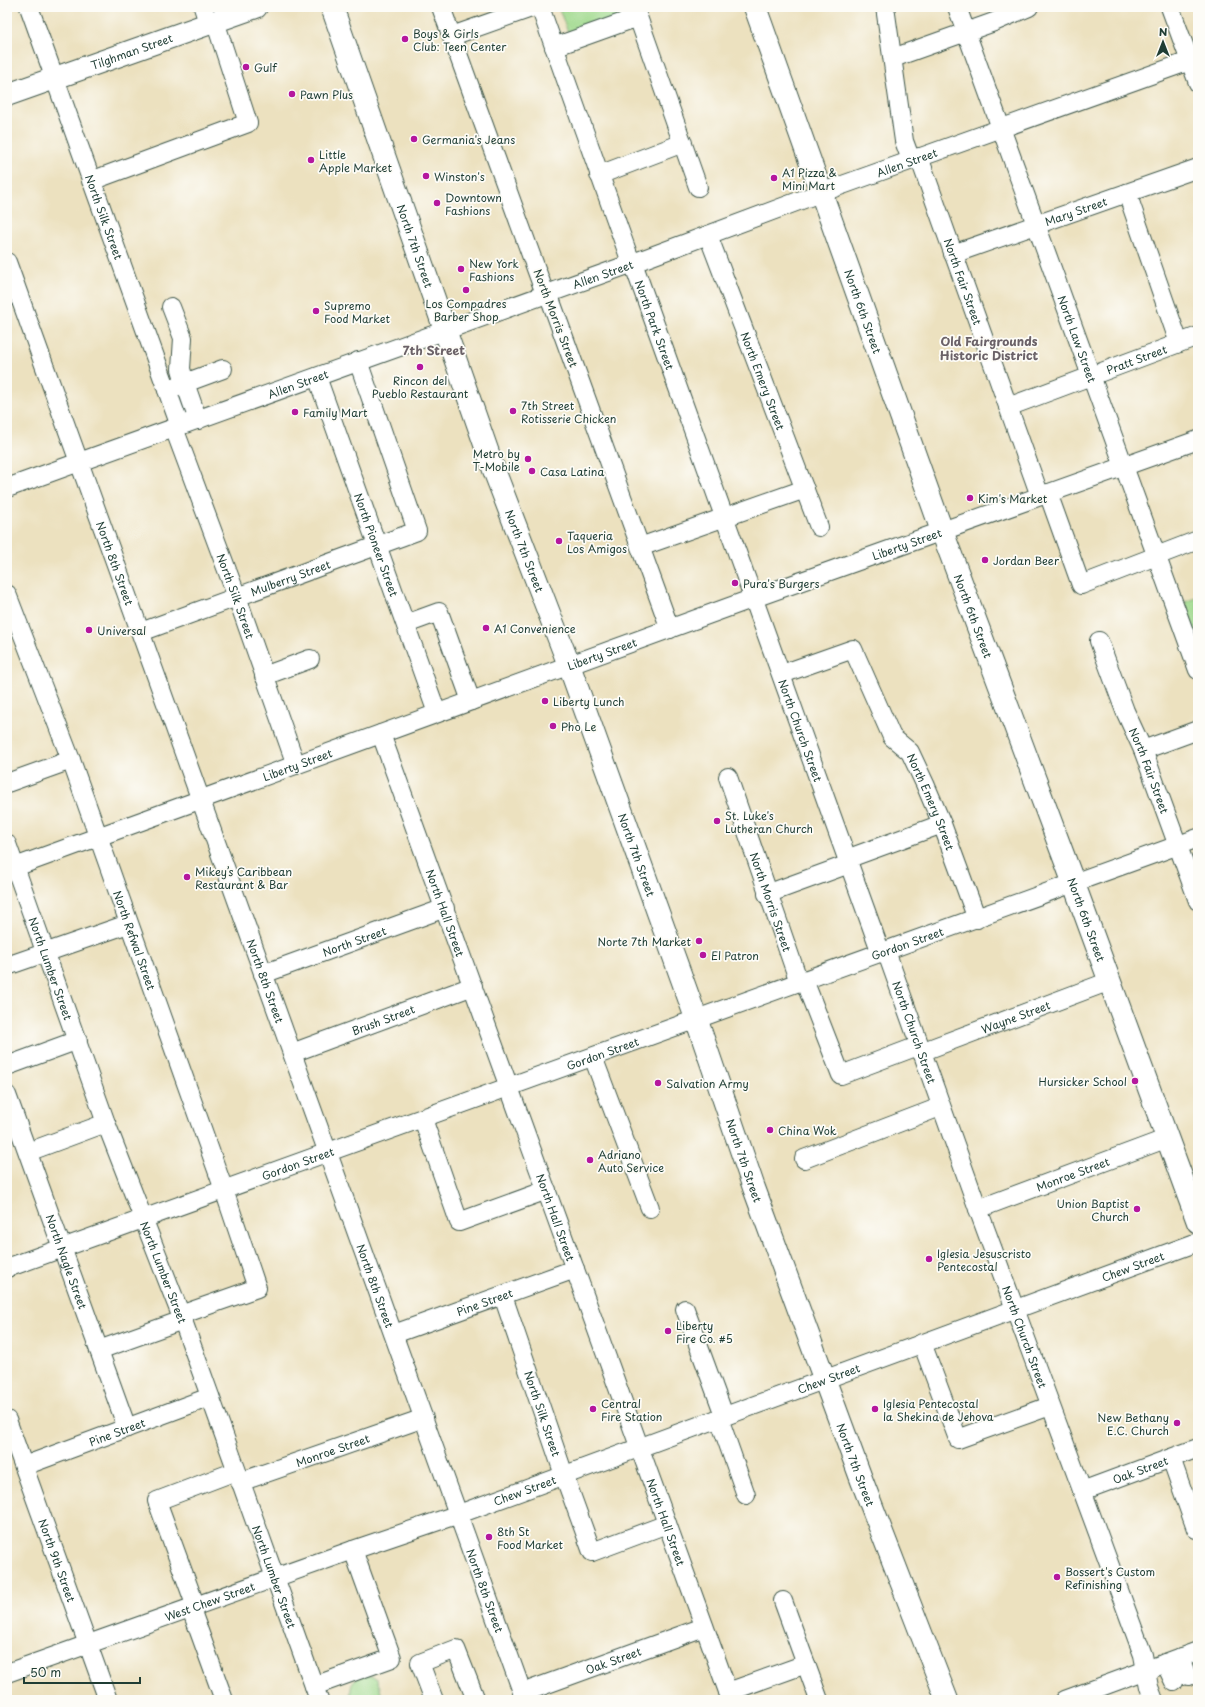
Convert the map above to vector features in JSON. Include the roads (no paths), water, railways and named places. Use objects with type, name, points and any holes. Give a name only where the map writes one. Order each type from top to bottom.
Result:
[{"type":"main road","name":"Tilghman Street","points":[[7,95],[209,17],[256,7]]},
{"type":"main road","name":"North 7th Street","points":[[332,7],[405,220],[446,330],[494,470],[569,665],[696,1018],[754,1188],[862,1481],[947,1700]]},
{"type":"main road","name":"North 6th Street","points":[[755,7],[820,193],[942,531],[1110,981],[1198,1222]]},
{"type":"street","name":"North Silk Street","points":[[29,7],[167,390],[177,427],[296,765]]},
{"type":"street","name":"North Morris Street","points":[[441,7],[543,288],[548,293],[670,629]]},
{"type":"street","points":[[452,36],[534,7]]},
{"type":"street","name":"North Park Street","points":[[540,7],[599,175],[628,254],[633,263],[754,598]]},
{"type":"street","name":"North Fair Street","points":[[885,7],[904,141],[915,159],[953,254],[1008,407],[1081,585],[1156,556]]},
{"type":"street","name":"North Law Street","points":[[957,7],[1198,670]]},
{"type":"street","points":[[893,58],[966,32],[1029,7]]},
{"type":"street","points":[[1170,7],[1194,59],[1198,83]]},
{"type":"street","points":[[91,181],[248,123],[209,17]]},
{"type":"street","points":[[554,47],[638,17],[698,187]]},
{"type":"street","name":"Allen Street","points":[[7,488],[80,463],[633,263],[820,193],[1194,59]]},
{"type":"street","points":[[599,175],[683,143]]},
{"type":"street","name":"Mary Street","points":[[953,254],[1198,168]]},
{"type":"street","points":[[1126,193],[1179,343]]},
{"type":"street","name":"North Emery Street","points":[[708,235],[819,526]]},
{"type":"street","name":"North 8th Street","points":[[7,262],[459,1514],[523,1696]]},
{"type":"street","points":[[171,306],[183,338],[181,369],[198,420]]},
{"type":"street","name":"Pratt Street","points":[[1008,407],[1198,336]]},
{"type":"street","name":"Mulberry Street","points":[[141,632],[417,531],[358,362]]},
{"type":"street","points":[[167,390],[223,369]]},
{"type":"street","name":"North Pioneer Street","points":[[317,377],[437,713]]},
{"type":"street","name":"Liberty Street","points":[[11,868],[754,598],[1198,440]]},
{"type":"street","points":[[640,547],[724,516],[805,489]]},
{"type":"street","points":[[1156,556],[1198,540]]},
{"type":"street","name":"North Refwal Street","points":[[7,595],[71,760],[128,924],[224,1190],[257,1288],[186,1313],[182,1318]]},
{"type":"street","name":"North Church Street","points":[[754,598],[848,861],[920,1049],[1014,1309],[1143,1655],[1154,1700]]},
{"type":"street","points":[[406,624],[439,612],[471,701]]},
{"type":"street","name":"North Fair Street","points":[[1099,641],[1125,711],[1143,750],[1198,901]]},
{"type":"street","name":"North Emery Street","points":[[782,674],[853,649],[892,738],[910,752],[942,824],[977,919]]},
{"type":"street","points":[[264,676],[310,659]]},
{"type":"street","points":[[1143,750],[1198,730]]},
{"type":"street","name":"North Hall Street","points":[[381,734],[730,1696]]},
{"type":"street","points":[[7,783],[71,760]]},
{"type":"street","name":"North Morris Street","points":[[728,777],[767,894],[841,1075]]},
{"type":"street","points":[[767,894],[848,861],[852,857],[942,824]]},
{"type":"street","name":"Gordon Street","points":[[7,1268],[1198,838]]},
{"type":"street","name":"North Lumber Street","points":[[7,844],[11,868],[46,953],[78,1040],[106,1123],[182,1318],[316,1693]]},
{"type":"street","name":"North Street","points":[[264,974],[445,908]]},
{"type":"street","points":[[7,966],[128,924]]},
{"type":"street","name":"Wayne Street","points":[[841,1075],[920,1049],[1110,981]]},
{"type":"street","name":"Brush Street","points":[[292,1053],[473,986]]},
{"type":"street","points":[[7,1066],[78,1040]]},
{"type":"street","points":[[593,1057],[650,1208]]},
{"type":"street","name":"North Nagle Street","points":[[7,1095],[128,1428]]},
{"type":"street","points":[[804,1159],[940,1106]]},
{"type":"street","points":[[423,1119],[459,1222],[547,1190]]},
{"type":"street","points":[[28,1152],[106,1123]]},
{"type":"street","name":"Monroe Street","points":[[978,1209],[1168,1138]]},
{"type":"street","name":"Chew Street","points":[[459,1514],[721,1416],[1198,1242]]},
{"type":"street","name":"Pine Street","points":[[394,1334],[575,1269]]},
{"type":"street","name":"North Silk Street","points":[[503,1296],[592,1552],[667,1524]]},
{"type":"street","points":[[686,1310],[746,1495]]},
{"type":"street","points":[[99,1350],[177,1322],[182,1318]]},
{"type":"street","points":[[922,1343],[958,1440],[1050,1406]]},
{"type":"street","name":"Pine Street","points":[[24,1466],[210,1397]]},
{"type":"street","name":"Monroe Street","points":[[194,1608],[157,1501],[424,1418]]},
{"type":"street","name":"North 9th Street","points":[[7,1420],[108,1700]]},
{"type":"street","name":"Oak Street","points":[[1082,1491],[1198,1448]]},
{"type":"street","points":[[1171,1458],[1196,1529]]},
{"type":"street","name":"West Chew Street","points":[[7,1674],[353,1550],[459,1514]]},
{"type":"street","points":[[316,1693],[392,1658],[353,1550]]},
{"type":"street","points":[[783,1601],[819,1700]]},
{"type":"street","points":[[194,1608],[224,1700]]},
{"type":"street","name":"Oak Street","points":[[523,1696],[704,1627]]},
{"type":"street","points":[[434,1700],[420,1663],[456,1649],[476,1700]]},
{"type":"street","points":[[1075,1698],[1198,1651]]},
{"type":"street","points":[[1173,1660],[1181,1680]]},
{"type":"street","points":[[730,1696],[806,1664]]},
{"type":"place","name":"Boys & Girls Club: Teen Center","points":[[405,39]]},
{"type":"place","name":"Gulf","points":[[246,67]]},
{"type":"place","name":"Pawn Plus","points":[[292,94]]},
{"type":"place","name":"Germania's Jeans","points":[[414,139]]},
{"type":"place","name":"Little Apple Market","points":[[311,160]]},
{"type":"place","name":"Winston's","points":[[426,176]]},
{"type":"place","name":"A1 Pizza & Mini Mart","points":[[774,178]]},
{"type":"place","name":"Downtown Fashions","points":[[437,203]]},
{"type":"place","name":"New York Fashions","points":[[461,269]]},
{"type":"place","name":"Los Compadres Barber Shop","points":[[466,290]]},
{"type":"place","name":"Supremo Food Market","points":[[316,311]]},
{"type":"place","name":"Rincon del Pueblo Restaurant","points":[[420,367]]},
{"type":"place","name":"7th Street Rotisserie Chicken","points":[[513,411]]},
{"type":"place","name":"Family Mart","points":[[295,412]]},
{"type":"place","name":"Metro by T-Mobile","points":[[528,459]]},
{"type":"place","name":"Casa Latina","points":[[532,471]]},
{"type":"place","name":"Kim's Market","points":[[970,498]]},
{"type":"place","name":"Taqueria Los Amigos","points":[[559,541]]},
{"type":"place","name":"Jordan Beer","points":[[985,560]]},
{"type":"place","name":"Pura's Burgers","points":[[735,583]]},
{"type":"place","name":"A1 Convenience","points":[[486,628]]},
{"type":"place","name":"Universal","points":[[89,630]]},
{"type":"place","name":"Liberty Lunch","points":[[545,701]]},
{"type":"place","name":"Pho Le","points":[[553,726]]},
{"type":"place","name":"St. Luke's Lutheran Church","points":[[717,821]]},
{"type":"place","name":"Mikey’s Caribbean Restaurant & Bar","points":[[187,877]]},
{"type":"place","name":"Norte 7th Market","points":[[699,941]]},
{"type":"place","name":"El Patron","points":[[703,955]]},
{"type":"place","name":"Hursicker School","points":[[1135,1081]]},
{"type":"place","name":"Salvation Army","points":[[658,1083]]},
{"type":"place","name":"China Wok","points":[[770,1130]]},
{"type":"place","name":"Adriano Auto Service","points":[[590,1160]]},
{"type":"place","name":"Union Baptist Church","points":[[1137,1209]]},
{"type":"place","name":"Iglesia Jesuscristo Pentecostal","points":[[929,1259]]},
{"type":"place","name":"Liberty Fire Co. #5","points":[[668,1331]]},
{"type":"place","name":"Central Fire Station","points":[[593,1409]]},
{"type":"place","name":"Iglesia Pentecostal la Shekina de Jehova","points":[[875,1409]]},
{"type":"place","name":"New Bethany E.C. Church","points":[[1177,1423]]},
{"type":"place","name":"8th St Food Market","points":[[489,1537]]},
{"type":"place","name":"Bossert's Custom Refinishing","points":[[1057,1577]]},
{"type":"district","name":"Old Fairgrounds Historic District","points":[[989,348]]},
{"type":"district","name":"7th Street","points":[[434,350]]}]
